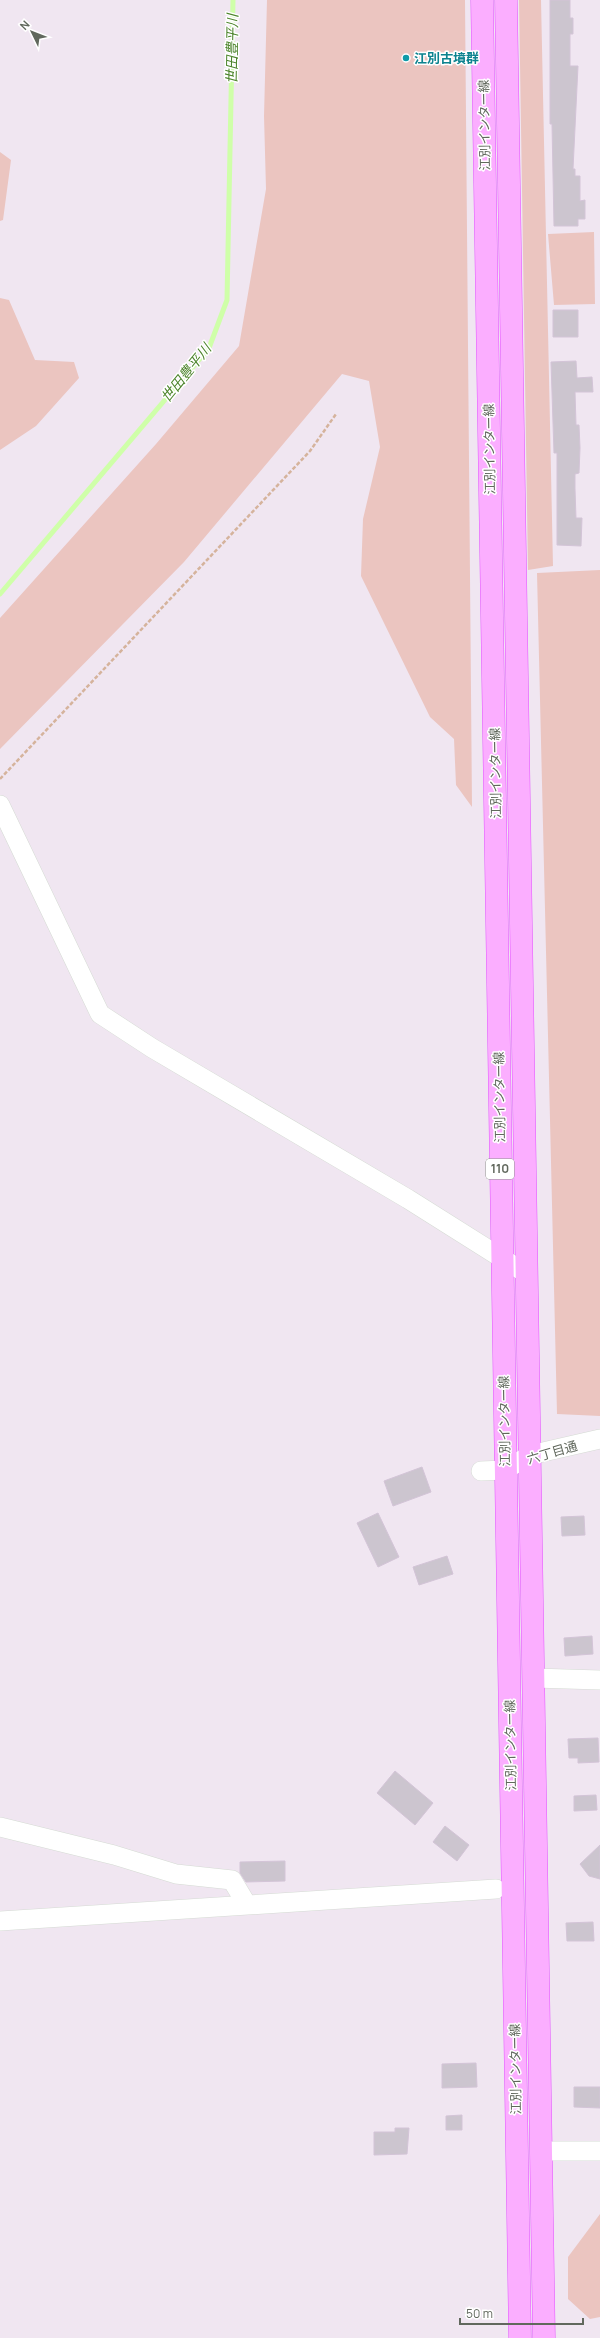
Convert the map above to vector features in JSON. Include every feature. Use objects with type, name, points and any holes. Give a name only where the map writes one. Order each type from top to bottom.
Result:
[{"type":"main road","name":"江別インター線","points":[[482,0],[520,2338]]},
{"type":"main road","name":"江別インター線","points":[[506,0],[528,1274],[544,2338]]},
{"type":"street","points":[[0,805],[100,1014],[152,1048],[528,1274]]},
{"type":"street","name":"六丁目通","points":[[505,1470],[530,1455],[600,1439]]},
{"type":"street","points":[[480,1471],[505,1470]]},
{"type":"street","points":[[534,1678],[600,1680]]},
{"type":"street","points":[[0,1827],[114,1855],[176,1874],[232,1880],[248,1905]]},
{"type":"street","points":[[0,1921],[496,1889]]},
{"type":"street","points":[[541,2151],[600,2151]]},
{"type":"path","points":[[0,779],[310,451],[336,414]]},
{"type":"shaded area","points":[[267,0],[465,0],[472,807],[456,785],[454,739],[430,717],[361,576],[363,519],[380,447],[369,381],[342,374],[184,562],[0,749],[0,618],[156,444],[239,346],[266,189],[264,116]]},
{"type":"shaded area","points":[[519,0],[541,0],[553,566],[528,570]]},
{"type":"shaded area","points":[[0,152],[11,160],[3,220],[0,221]]},
{"type":"shaded area","points":[[594,232],[595,304],[554,305],[548,234]]},
{"type":"shaded area","points":[[0,298],[9,300],[35,360],[74,362],[79,378],[36,426],[0,450]]},
{"type":"shaded area","points":[[600,570],[600,1416],[557,1414],[537,573]]},
{"type":"shaded area","points":[[600,2214],[600,2317],[590,2319],[568,2299],[568,2257]]},
{"type":"building","points":[[550,0],[570,0],[570,18],[573,18],[573,34],[570,34],[570,66],[578,66],[573,169],[575,169],[575,176],[580,176],[580,201],[585,200],[585,219],[578,219],[578,226],[554,226],[552,124],[550,124]]},
{"type":"building","points":[[553,310],[578,310],[578,337],[553,337]]},
{"type":"building","points":[[576,361],[577,378],[592,377],[593,392],[575,392],[576,425],[579,425],[580,448],[579,473],[575,474],[576,518],[582,518],[581,546],[557,545],[557,453],[554,453],[551,362]]},
{"type":"building","points":[[422,1467],[431,1492],[393,1506],[384,1481]]},
{"type":"building","points":[[378,1513],[399,1557],[378,1567],[357,1523]]},
{"type":"building","points":[[584,1516],[585,1535],[562,1536],[561,1517]]},
{"type":"building","points":[[447,1556],[453,1574],[419,1585],[413,1567]]},
{"type":"building","points":[[592,1636],[593,1654],[565,1656],[564,1638]]},
{"type":"building","points":[[598,1738],[599,1762],[578,1763],[578,1758],[569,1758],[568,1739]]},
{"type":"building","points":[[395,1771],[433,1803],[415,1825],[377,1793]]},
{"type":"building","points":[[596,1795],[597,1810],[574,1811],[574,1796]]},
{"type":"building","points":[[445,1826],[469,1845],[457,1861],[433,1842]]},
{"type":"building","points":[[600,1845],[600,1879],[589,1876],[580,1864]]},
{"type":"building","points":[[285,1861],[285,1881],[246,1882],[240,1873],[240,1862]]},
{"type":"building","points":[[593,1922],[594,1941],[567,1941],[566,1923]]},
{"type":"building","points":[[476,2063],[477,2087],[442,2088],[442,2064]]},
{"type":"building","points":[[574,2087],[600,2087],[600,2108],[574,2107]]},
{"type":"building","points":[[462,2115],[462,2130],[446,2130],[446,2116]]},
{"type":"building","points":[[395,2128],[409,2128],[407,2154],[374,2155],[374,2132],[395,2132]]},
{"type":"waterway","name":"世田豊平川","points":[[0,594],[209,348],[227,300],[233,0]]},
{"type":"place","name":"江別古墳群","points":[[406,58]]}]
